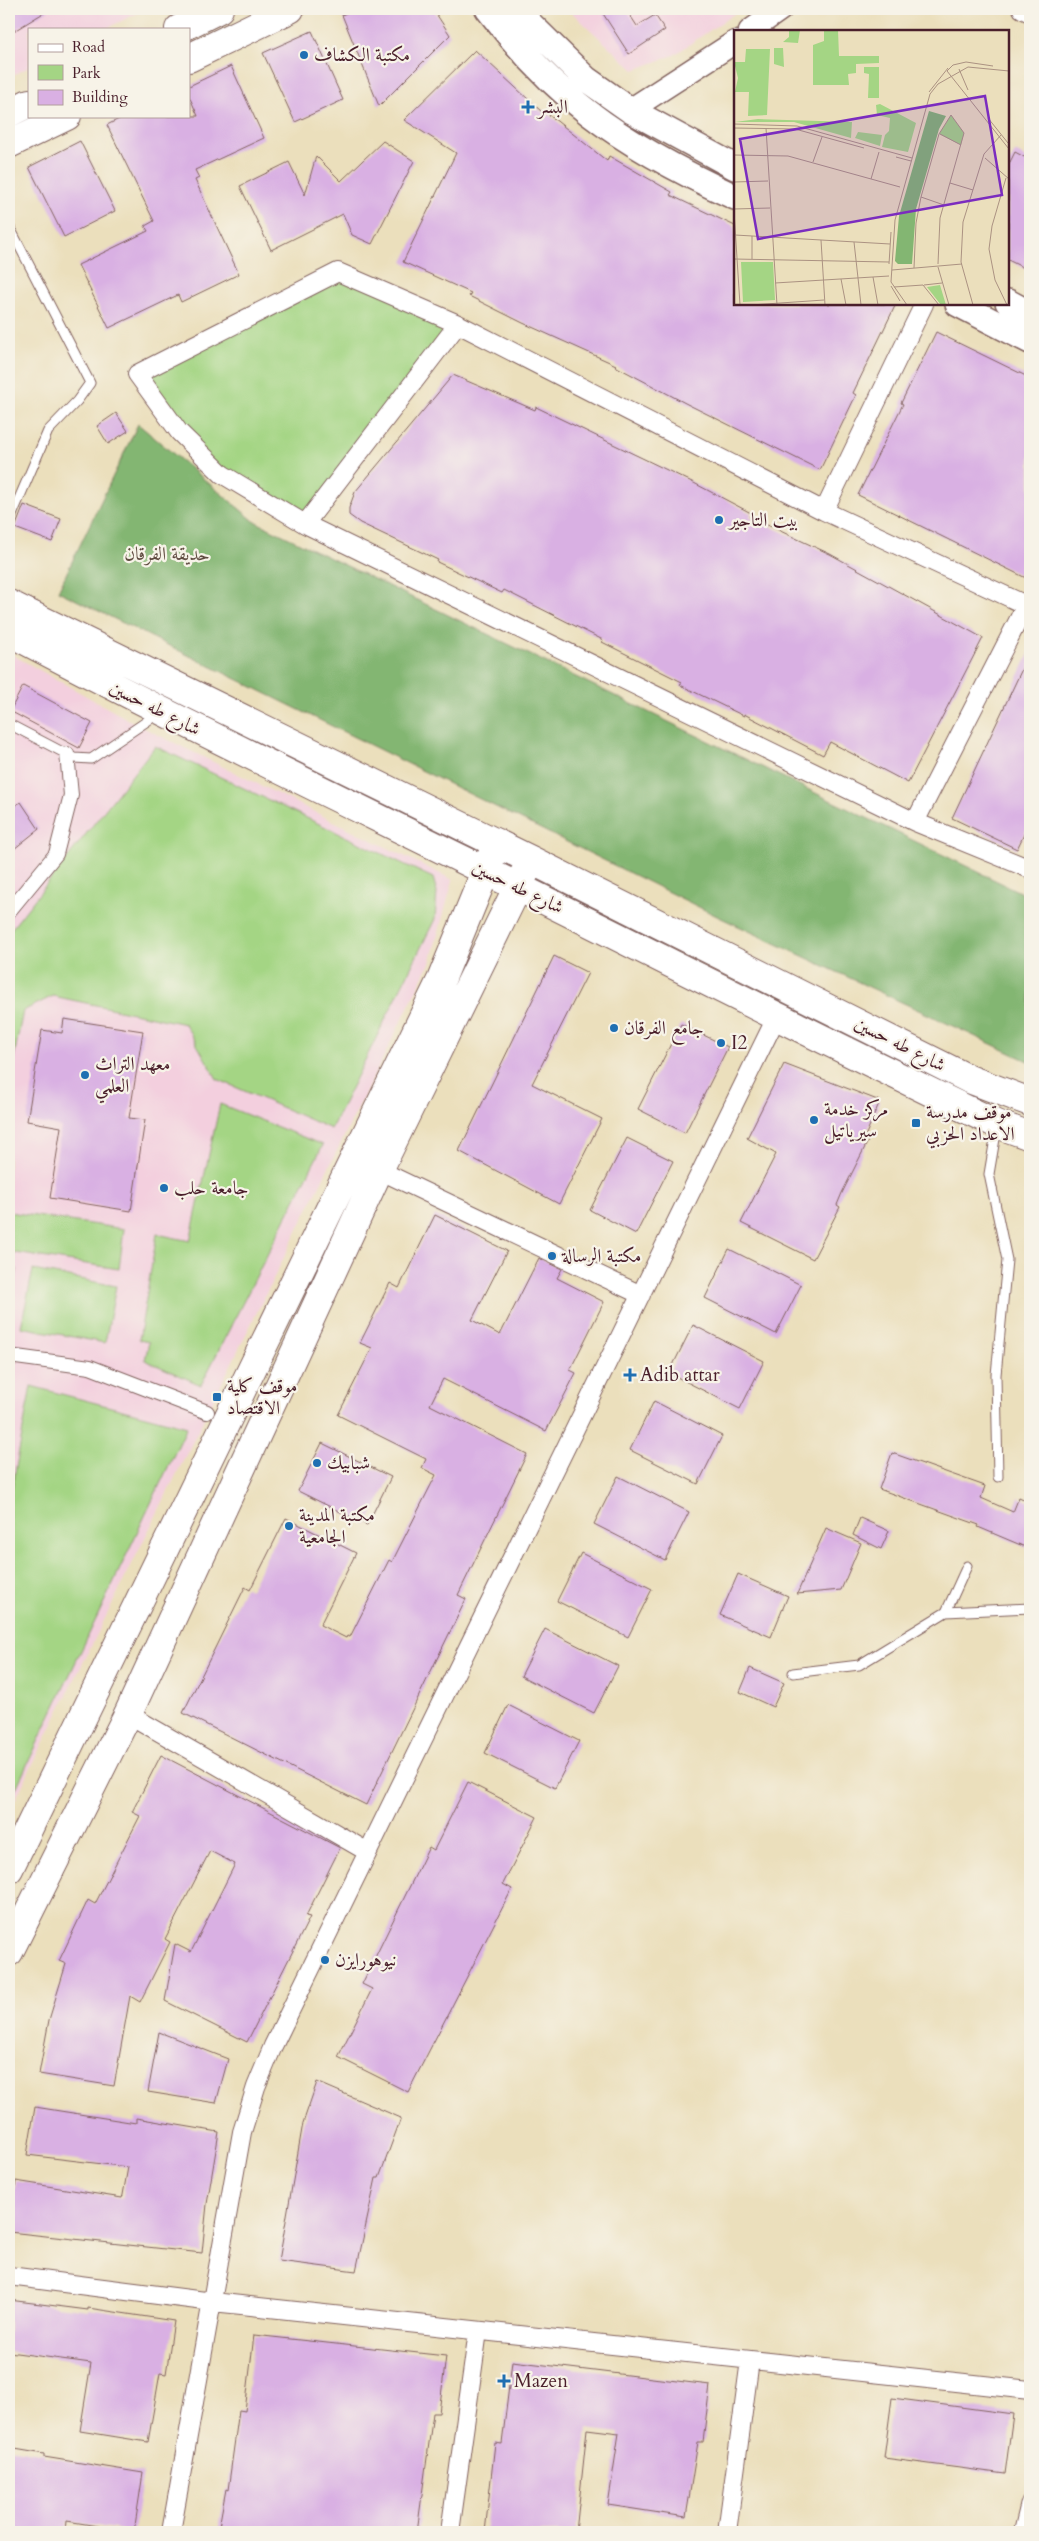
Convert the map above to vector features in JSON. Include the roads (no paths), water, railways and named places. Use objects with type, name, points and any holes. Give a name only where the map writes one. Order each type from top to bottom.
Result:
[{"type":"main road","points":[[181,28],[219,9]]},
{"type":"main road","points":[[190,58],[290,9]]},
{"type":"main road","points":[[488,9],[504,30],[545,74],[590,114],[692,177],[734,197]]},
{"type":"main road","points":[[518,9],[526,20],[586,79],[630,110],[734,166]]},
{"type":"main road","points":[[9,113],[28,104]]},
{"type":"main road","points":[[9,144],[63,118]]},
{"type":"main road","points":[[1009,303],[1030,314]]},
{"type":"main road","points":[[960,305],[1030,341]]},
{"type":"main road","name":"شارع طه حسين","points":[[9,604],[497,843],[969,1078],[1030,1102]]},
{"type":"main road","name":"شارع طه حسين","points":[[9,632],[162,712],[519,887],[776,1018],[997,1124],[1030,1136]]},
{"type":"main road","points":[[9,1869],[441,980],[497,843]]},
{"type":"main road","points":[[9,1952],[128,1714],[379,1170],[531,860]]},
{"type":"street","points":[[751,30],[781,9]]},
{"type":"street","points":[[1022,9],[1030,13]]},
{"type":"street","points":[[630,110],[734,43]]},
{"type":"street","points":[[915,822],[1028,606],[824,511],[458,324],[338,272],[137,374],[179,432],[222,474],[306,524],[915,822],[1030,868]]},
{"type":"street","points":[[824,511],[924,305]]},
{"type":"street","points":[[306,524],[458,324]]},
{"type":"street","points":[[9,911],[56,854],[71,795],[67,754]]},
{"type":"street","points":[[171,2532],[213,2302],[234,2167],[242,2132],[256,2087],[272,2046],[776,1018]]},
{"type":"street","points":[[379,1170],[641,1295]]},
{"type":"street","points":[[9,1356],[90,1367],[207,1412]]},
{"type":"street","points":[[128,1714],[368,1852]]},
{"type":"street","points":[[9,2276],[213,2302],[1030,2390]]},
{"type":"street","points":[[450,2532],[478,2331]]},
{"type":"street","points":[[727,2532],[750,2360]]},
{"type":"street","points":[[1023,2532],[1030,2503]]},
{"type":"lane","points":[[9,226],[90,383],[77,401],[48,431],[9,522]]},
{"type":"lane","points":[[9,724],[74,758],[92,759],[162,712]]},
{"type":"lane","points":[[997,1124],[989,1174],[1007,1260],[996,1375],[998,1477]]},
{"type":"lane","points":[[946,1612],[968,1566]]},
{"type":"lane","points":[[793,1673],[859,1666],[946,1612],[1030,1608]]},
{"type":"place","name":"مكتبة الكشاف","points":[[304,55]]},
{"type":"place","name":"البشر","points":[[528,107]]},
{"type":"place","name":"بيت التاجير","points":[[719,520]]},
{"type":"place","name":"جامع الفرقان","points":[[614,1028]]},
{"type":"place","name":"I2","points":[[721,1043]]},
{"type":"place","name":"معهد التراث العلمي","points":[[85,1075]]},
{"type":"place","name":"مركز خدمة سيرياتيل","points":[[814,1120]]},
{"type":"place","name":"موقف مدرسة الاعداد الحزبي","points":[[916,1123]]},
{"type":"place","name":"جامعة حلب","points":[[164,1188]]},
{"type":"place","name":"مكتبة الرسالة","points":[[552,1256]]},
{"type":"place","name":"Adib attar","points":[[630,1375]]},
{"type":"place","name":"موقف كلية الاقتصاد","points":[[217,1397]]},
{"type":"place","name":"شبابيك","points":[[317,1463]]},
{"type":"place","name":"مكتبة المدينة الجامعية","points":[[289,1526]]},
{"type":"place","name":"نيوهورايزن","points":[[325,1960]]},
{"type":"place","name":"Mazen","points":[[504,2381]]},
{"type":"park label","name":"حديقة الفرقان","points":[[167,554]]}]
